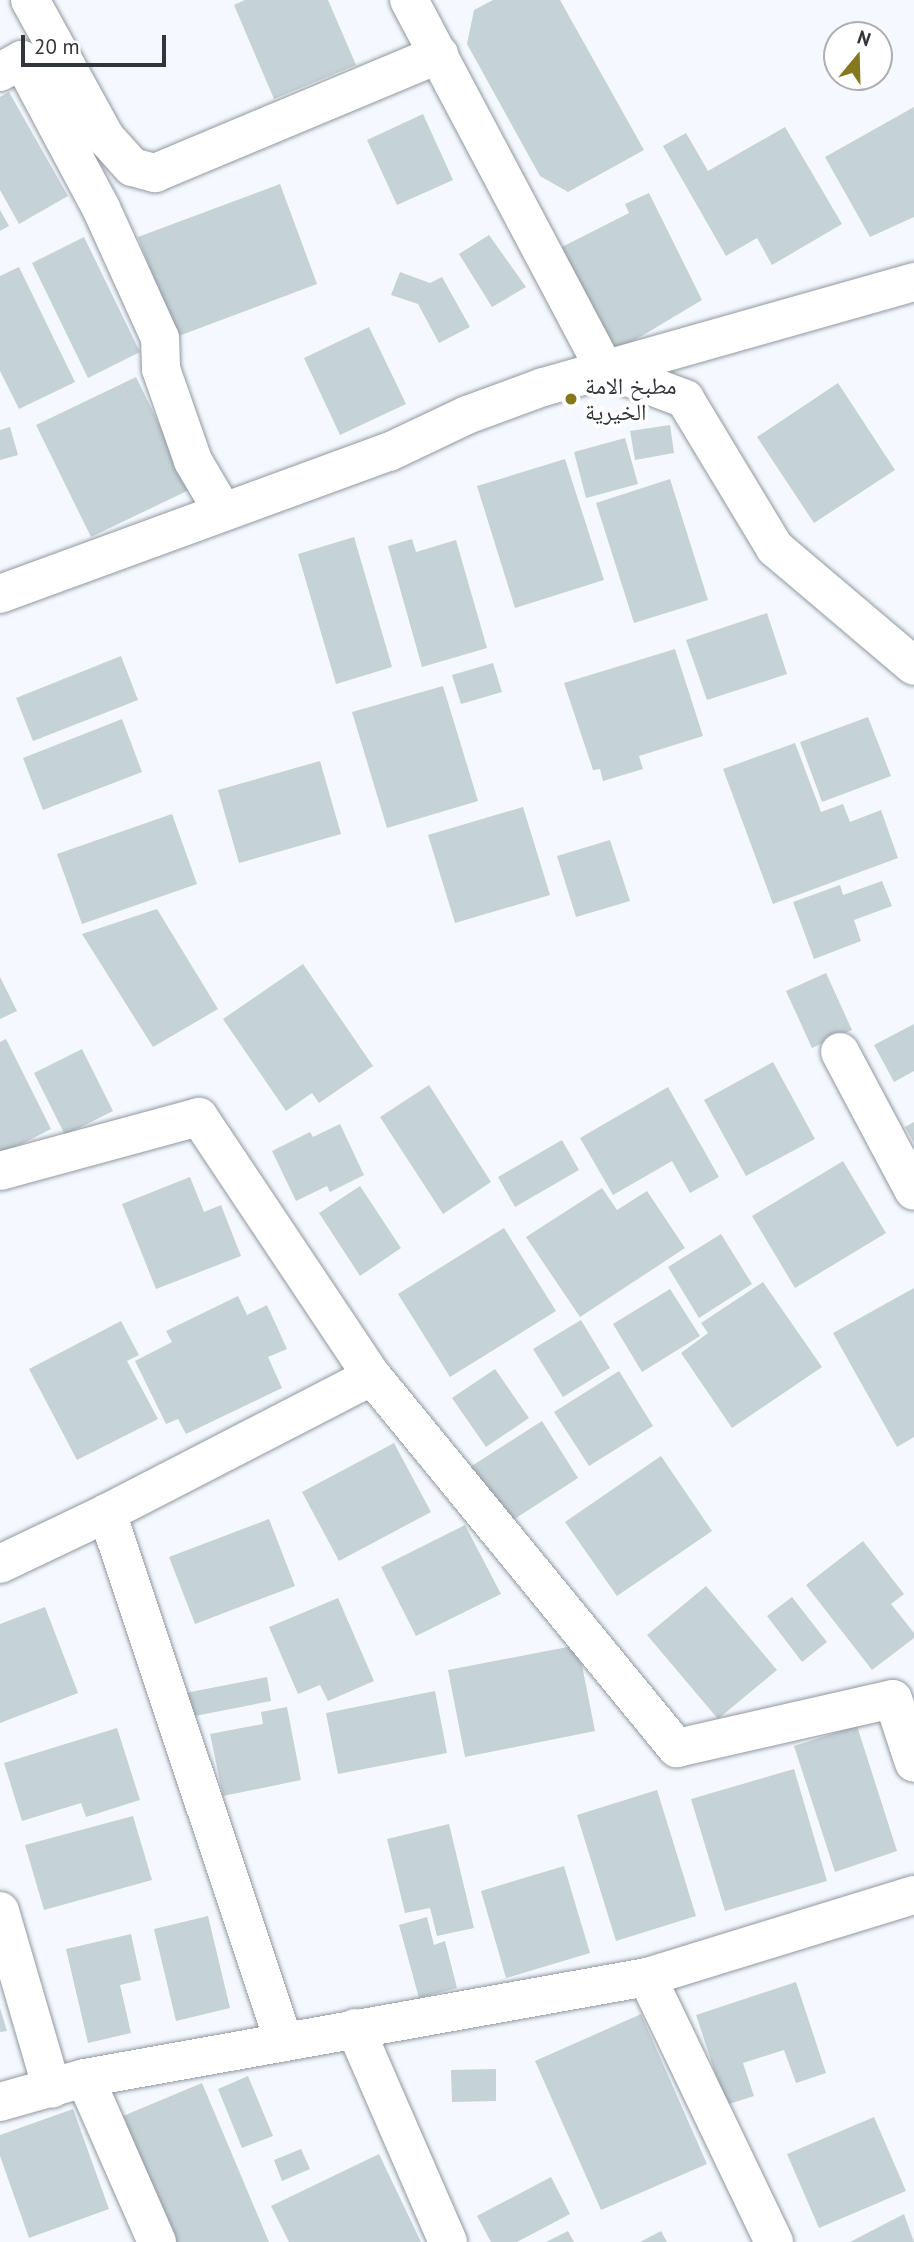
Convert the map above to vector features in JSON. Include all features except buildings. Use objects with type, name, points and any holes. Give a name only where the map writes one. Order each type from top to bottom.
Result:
[{"type":"street","points":[[30,0],[106,138],[132,166],[155,173],[439,54]]},
{"type":"street","points":[[409,0],[604,368],[685,399],[775,548],[914,666]]},
{"type":"street","points":[[0,72],[23,60],[101,208],[160,338],[160,369],[193,461],[222,510]]},
{"type":"street","points":[[0,594],[222,510],[389,452],[467,415],[604,368],[914,282]]},
{"type":"street","points":[[840,1052],[914,1191]]},
{"type":"street","points":[[0,1171],[199,1116],[372,1376],[677,1748],[904,1693],[914,1763]]},
{"type":"street","points":[[0,1564],[107,1513],[372,1376]]},
{"type":"street","points":[[107,1513],[284,2042]]},
{"type":"street","points":[[0,2102],[68,2084],[355,2028],[648,1977],[914,1895]]},
{"type":"street","points":[[0,1911],[68,2084],[157,2242]]},
{"type":"street","points":[[648,1977],[774,2242]]},
{"type":"street","points":[[355,2028],[447,2242]]},
{"type":"place","name":"مطبخ الامة الخيرية","points":[[571,399]]}]
